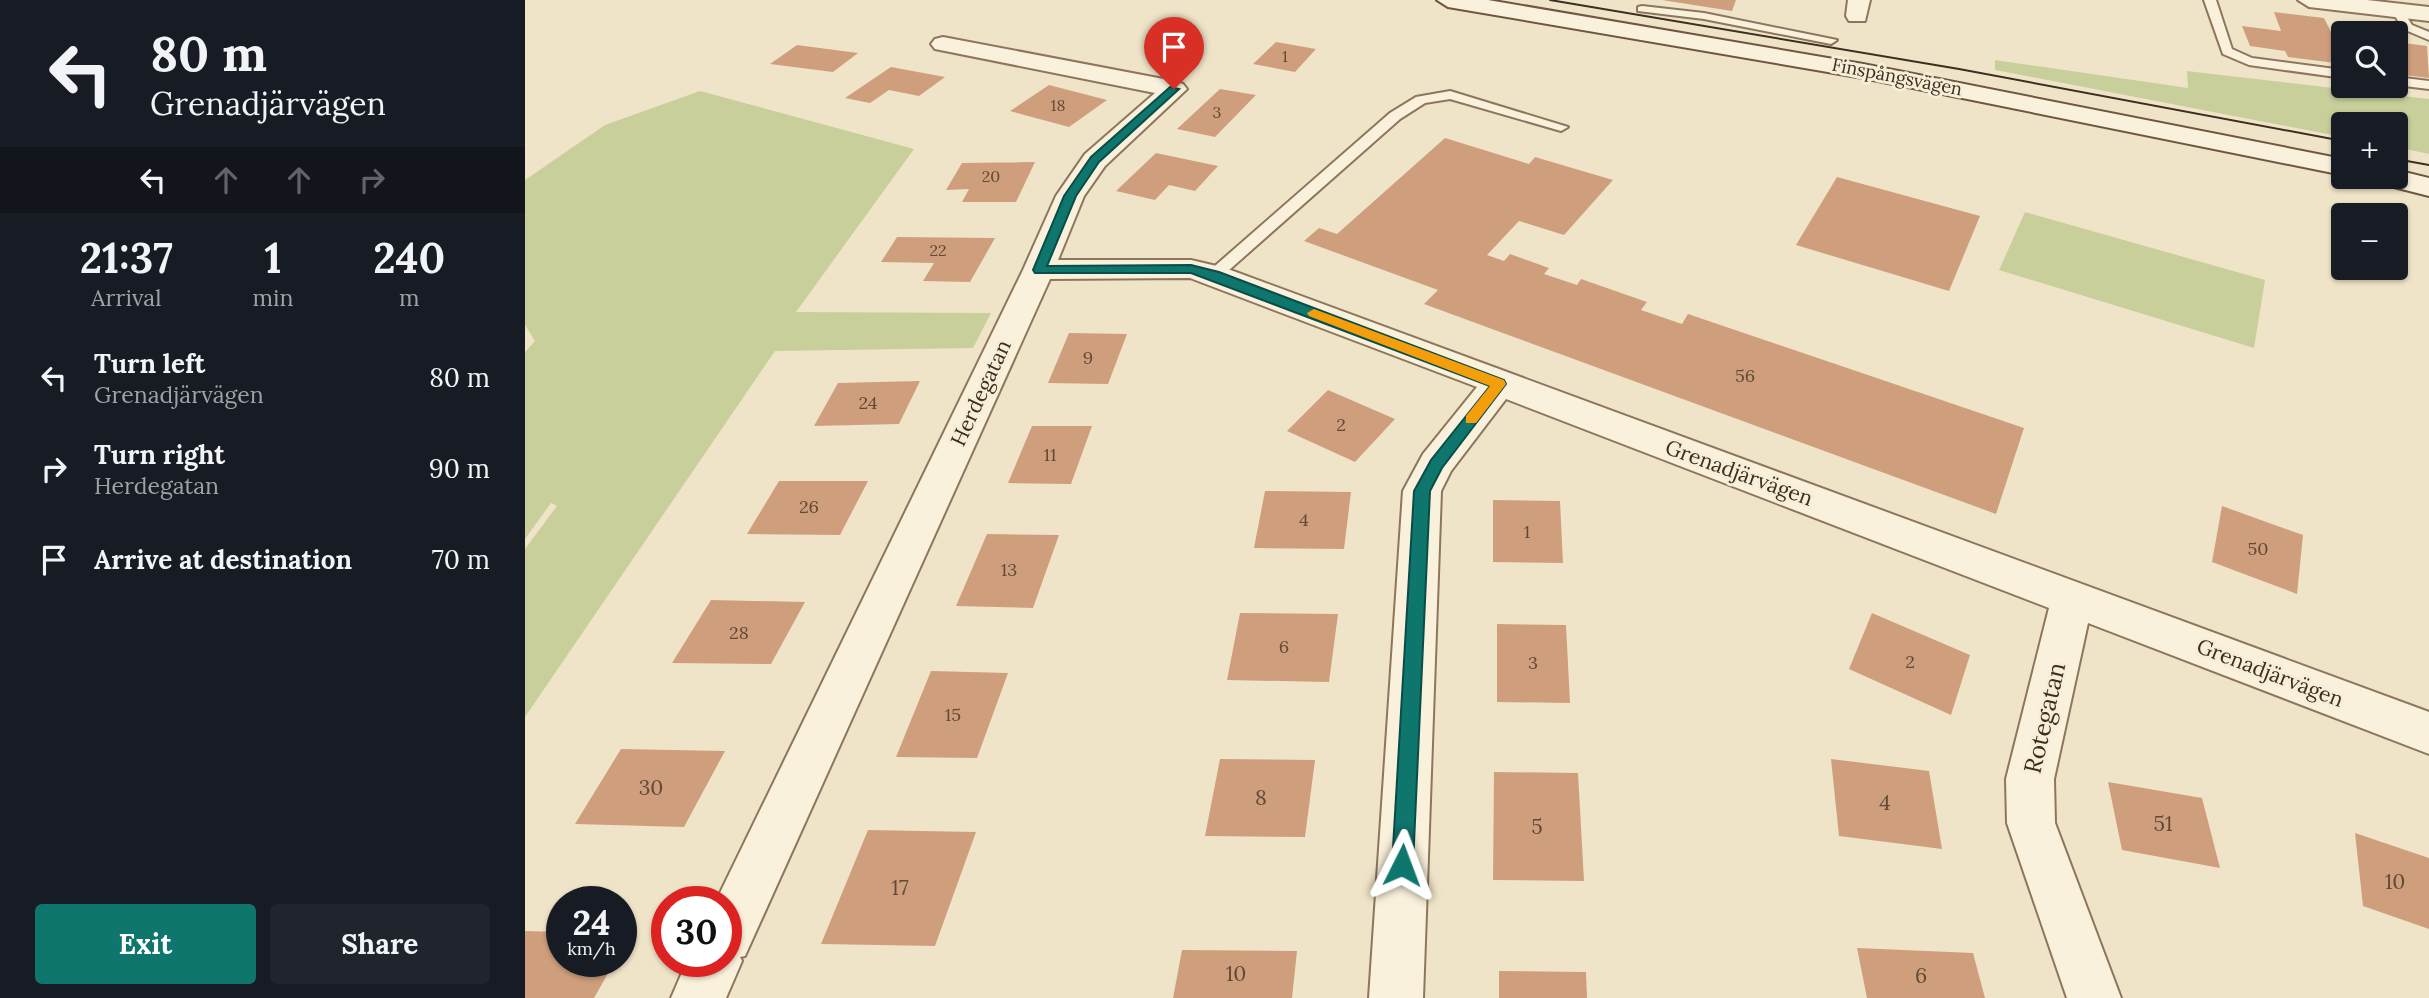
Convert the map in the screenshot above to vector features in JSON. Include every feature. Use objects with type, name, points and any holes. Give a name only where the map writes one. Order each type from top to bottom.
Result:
[{"type":"street","name":"Finspångsvägen","points":[[1448,0],[1762,52],[2165,129],[2331,164]]},
{"type":"street","points":[[2309,0],[2350,2],[2429,14]]},
{"type":"street","name":"Herdegatan","points":[[742,903],[1039,270],[1070,196],[1095,160],[1174,89],[943,44]]},
{"type":"street","points":[[2408,182],[2429,187]]},
{"type":"street","name":"Grenadjärvägen","points":[[1039,270],[1191,269],[1214,275],[2429,733]]},
{"type":"street","points":[[1396,998],[1422,491],[1436,464],[1499,384]]},
{"type":"street","name":"Rotegatan","points":[[2073,597],[2030,779],[2031,822],[2094,998]]},
{"type":"street","points":[[698,998],[708,977]]},
{"type":"lane","points":[[2210,0],[2227,51],[2249,61],[2331,72]]},
{"type":"lane","points":[[1642,9],[1831,40]]},
{"type":"lane","points":[[2398,11],[2407,27],[2429,36]]},
{"type":"lane","points":[[1762,52],[1781,30]]},
{"type":"lane","points":[[2408,82],[2429,85]]},
{"type":"lane","points":[[1214,275],[1395,116],[1422,100],[1450,95],[1561,127]]},
{"type":"green space","points":[[1995,60],[2188,88],[2187,71],[2331,88],[2331,98],[2408,97],[2429,99],[2429,154],[2408,150],[2408,112],[2331,112],[2331,135],[1995,70]]},
{"type":"green space","points":[[700,91],[914,149],[796,312],[991,313],[973,348],[775,351],[525,717],[525,549],[557,506],[551,503],[525,539],[525,352],[535,341],[525,325],[525,180],[605,125]]},
{"type":"green space","points":[[2025,212],[2265,280],[2254,348],[1999,270]]},
{"type":"building","points":[[1662,0],[1736,0],[1732,11]]},
{"type":"building","points":[[2274,12],[2324,18],[2331,32],[2331,62],[2288,57],[2285,51],[2250,46],[2242,26],[2281,31]]},
{"type":"building","points":[[1276,42],[1316,49],[1295,72],[1253,64]]},
{"type":"building","points":[[2408,44],[2427,46],[2429,78],[2408,75]]},
{"type":"building","points":[[797,45],[858,53],[833,72],[770,64]]},
{"type":"building","points":[[891,67],[945,77],[919,96],[889,90],[870,103],[845,98]]},
{"type":"building","points":[[1049,85],[1107,100],[1069,127],[1010,111]]},
{"type":"building","points":[[1220,89],[1256,95],[1215,137],[1177,129]]},
{"type":"building","points":[[1445,138],[1529,164],[1535,157],[1613,180],[1564,235],[1519,221],[1487,255],[1504,261],[1510,254],[1549,268],[1544,274],[1577,285],[1581,279],[1647,302],[1641,310],[1682,324],[1688,314],[2024,428],[1996,514],[1424,304],[1438,290],[1304,241],[1319,228],[1337,234]]},
{"type":"building","points":[[1156,153],[1218,166],[1195,191],[1169,185],[1155,200],[1116,191]]},
{"type":"building","points":[[1035,162],[1016,202],[962,202],[969,189],[946,190],[962,163]]},
{"type":"building","points":[[1837,177],[1980,216],[1949,291],[1796,245]]},
{"type":"building","points":[[897,237],[995,238],[970,282],[923,281],[934,263],[881,262]]},
{"type":"building","points":[[1069,333],[1127,334],[1108,384],[1048,383]]},
{"type":"building","points":[[920,381],[899,424],[814,426],[838,383]]},
{"type":"building","points":[[1328,390],[1395,419],[1355,462],[1287,431]]},
{"type":"building","points":[[1032,426],[1092,426],[1071,484],[1008,483]]},
{"type":"building","points":[[779,481],[868,481],[840,535],[747,534]]},
{"type":"building","points":[[1265,491],[1351,492],[1344,549],[1254,548]]},
{"type":"building","points":[[1493,500],[1560,501],[1563,563],[1493,562]]},
{"type":"building","points":[[2222,506],[2303,535],[2297,594],[2212,562]]},
{"type":"building","points":[[987,534],[1059,535],[1033,608],[956,606]]},
{"type":"building","points":[[711,600],[805,602],[771,664],[672,663]]},
{"type":"building","points":[[1240,613],[1338,614],[1329,682],[1227,680]]},
{"type":"building","points":[[1872,613],[1970,655],[1951,715],[1849,669]]},
{"type":"building","points":[[1497,624],[1566,625],[1570,703],[1497,702]]},
{"type":"building","points":[[931,671],[1008,673],[977,758],[896,757]]},
{"type":"building","points":[[621,749],[725,751],[684,827],[575,824]]},
{"type":"building","points":[[1220,759],[1315,760],[1305,837],[1205,836]]},
{"type":"building","points":[[1831,759],[1929,771],[1942,849],[1839,836]]},
{"type":"building","points":[[1494,772],[1578,773],[1584,881],[1493,880]]},
{"type":"building","points":[[2108,782],[2202,798],[2220,868],[2122,850]]},
{"type":"building","points":[[868,830],[976,832],[935,946],[821,944]]},
{"type":"building","points":[[2355,833],[2429,858],[2429,929],[2363,906]]},
{"type":"building","points":[[525,931],[546,932],[546,977],[606,977],[594,998],[525,998]]},
{"type":"building","points":[[1857,948],[1973,953],[1985,998],[1867,998]]},
{"type":"building","points":[[1182,950],[1297,951],[1292,998],[1173,998]]},
{"type":"building","points":[[1499,971],[1586,972],[1587,998],[1499,998]]},
{"type":"tram line","points":[[1550,0],[1959,69],[2331,139]]},
{"type":"tram line","points":[[2408,161],[2429,165]]},
{"type":"slow traffic","points":[[1314,313],[1499,384],[1471,420]]},
{"type":"route","points":[[1174,89],[1095,160],[1070,196],[1039,270],[1191,269],[1214,275],[1499,384],[1436,464],[1422,491],[1402,865]]}]
